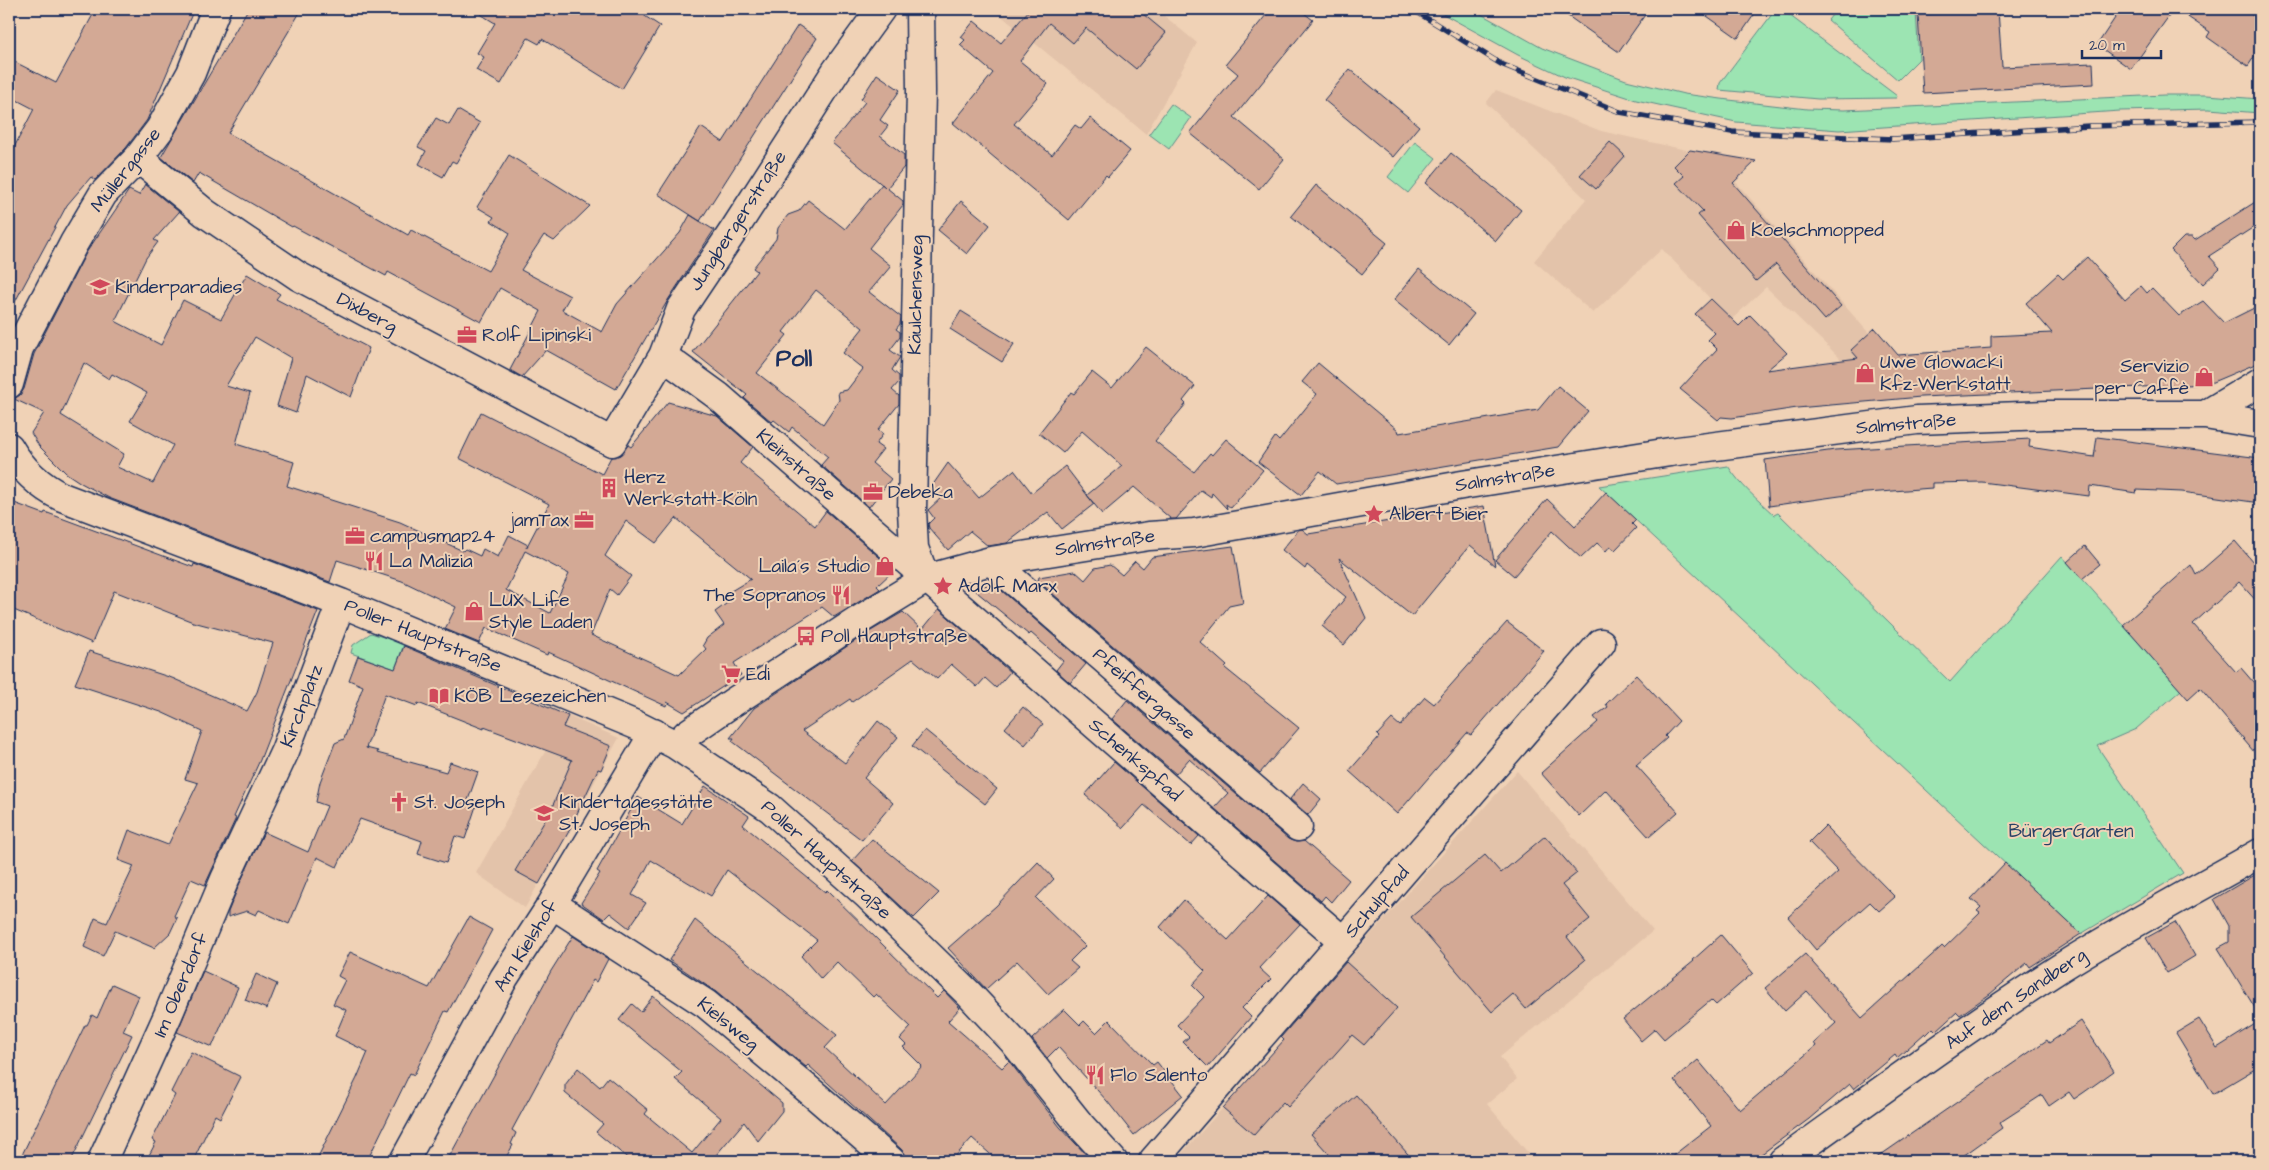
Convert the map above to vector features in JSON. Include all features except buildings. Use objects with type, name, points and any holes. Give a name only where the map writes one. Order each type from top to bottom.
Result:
[{"type":"street","name":"Müllergasse","points":[[9,384],[19,348],[74,243],[103,194],[138,158],[160,129],[191,73],[216,9]]},
{"type":"street","name":"Jungbergerstraße","points":[[612,442],[663,356],[681,308],[734,230],[836,70],[882,9]]},
{"type":"street","name":"Käulchensweg","points":[[920,9],[921,91],[912,510],[914,548],[926,579]]},
{"type":"street","name":"Dixberg","points":[[138,158],[205,214],[298,276],[612,442]]},
{"type":"street","name":"Kleinstraße","points":[[663,356],[718,396],[926,579]]},
{"type":"street","points":[[2205,415],[2260,382]]},
{"type":"street","name":"Salmstraße","points":[[665,739],[687,734],[856,622],[926,579],[991,561],[1118,540],[1194,533],[1462,485],[1661,453],[1917,420],[2048,415],[2205,415],[2260,424]]},
{"type":"street","name":"Poller Hauptstraße","points":[[11,455],[52,492],[62,497],[341,602],[665,739],[770,808],[866,894],[968,993],[1014,1042],[1081,1126],[1113,1161]]},
{"type":"street","name":"Pfeiffergasse","points":[[991,561],[1298,827]]},
{"type":"street","name":"Schenkspfad","points":[[926,579],[1344,941]]},
{"type":"street","name":"Kirchplatz","points":[[259,808],[285,752],[341,602]]},
{"type":"street","name":"Schulpfad","points":[[1153,1161],[1601,643]]},
{"type":"street","name":"Am Kielshof","points":[[404,1161],[504,978],[552,904],[665,739]]},
{"type":"street","name":"Im Oberdorf","points":[[102,1161],[168,1015],[225,879],[259,808]]},
{"type":"street","name":"Auf dem Sandberg","points":[[1783,1161],[2059,969],[2131,925],[2260,853]]},
{"type":"street","name":"Kielsweg","points":[[552,904],[706,1004],[891,1161]]},
{"type":"shaded area","points":[[1003,9],[1156,9],[1197,43],[1146,134],[999,14]]},
{"type":"shaded area","points":[[1496,90],[1601,131],[1713,156],[1889,356],[1843,361],[1766,287],[1731,320],[1662,249],[1593,313],[1534,261],[1586,199],[1486,103]]},
{"type":"shaded area","name":"Kindertagesstätte St. Joseph","points":[[568,716],[619,738],[525,908],[476,873],[546,750],[552,752]]},
{"type":"shaded area","points":[[1517,771],[1653,931],[1500,1057],[1517,1079],[1487,1104],[1535,1161],[1175,1161],[1284,1040],[1280,1036]]},
{"type":"green space","points":[[1434,9],[1472,9],[1542,48],[1626,80],[1684,94],[1729,100],[1807,109],[1844,110],[2164,95],[2207,95],[2260,99],[2260,113],[2209,109],[2120,111],[1839,130],[1736,122],[1636,100],[1565,77],[1518,55]]},
{"type":"green space","points":[[1776,9],[1781,9],[1897,96],[1896,98],[1818,99],[1719,90],[1720,83]]},
{"type":"green space","points":[[1837,9],[1952,9],[1916,12],[1919,59],[1898,80],[1828,20]]},
{"type":"green space","points":[[1171,104],[1191,118],[1169,149],[1149,134]]},
{"type":"green space","points":[[1415,142],[1436,158],[1408,193],[1388,177]]},
{"type":"green space","name":"BürgerGarten","points":[[1728,466],[1738,480],[1756,498],[1774,515],[1778,513],[1950,682],[2062,556],[2181,690],[2136,729],[2097,746],[2183,873],[2081,934],[1599,486]]},
{"type":"green space","points":[[371,633],[404,644],[395,669],[351,653],[353,645]]},
{"type":"railway","points":[[1412,9],[1501,64],[1620,112],[1732,132],[1893,139],[2089,126],[2260,122]]},
{"type":"place","name":"Koelschmopped","points":[[1736,230]]},
{"type":"place","name":"Kinderparadies","points":[[100,287]]},
{"type":"place","name":"Rolf Lipinski","points":[[467,335]]},
{"type":"place","name":"Uwe Glowacki Kfz-Werkstatt","points":[[1865,373]]},
{"type":"place","name":"Servizio per Caffè","points":[[2204,377]]},
{"type":"place","name":"Herz Werkstatt-Köln","points":[[609,488]]},
{"type":"place","name":"Debeka","points":[[873,492]]},
{"type":"place","name":"Albert Bier","points":[[1374,514]]},
{"type":"place","name":"jamTax","points":[[584,520]]},
{"type":"place","name":"campusmap24","points":[[355,536]]},
{"type":"place","name":"La Malizia","points":[[374,561]]},
{"type":"place","name":"Laila´s Studio","points":[[885,566]]},
{"type":"place","name":"Adolf Marx","points":[[943,586]]},
{"type":"place","name":"The Sopranos","points":[[841,595]]},
{"type":"place","name":"LUX Life Style Laden","points":[[474,611]]},
{"type":"place","name":"Poll Hauptstraße","points":[[806,636]]},
{"type":"place","name":"Edi","points":[[731,674]]},
{"type":"place","name":"KÖB Lesezeichen","points":[[439,696]]},
{"type":"place","name":"St. Joseph","points":[[399,802]]},
{"type":"place","name":"Kindertagesstätte St. Joseph","points":[[544,813]]},
{"type":"place","name":"Flo Salento","points":[[1095,1075]]},
{"type":"district","name":"Poll","points":[[794,359]]}]
